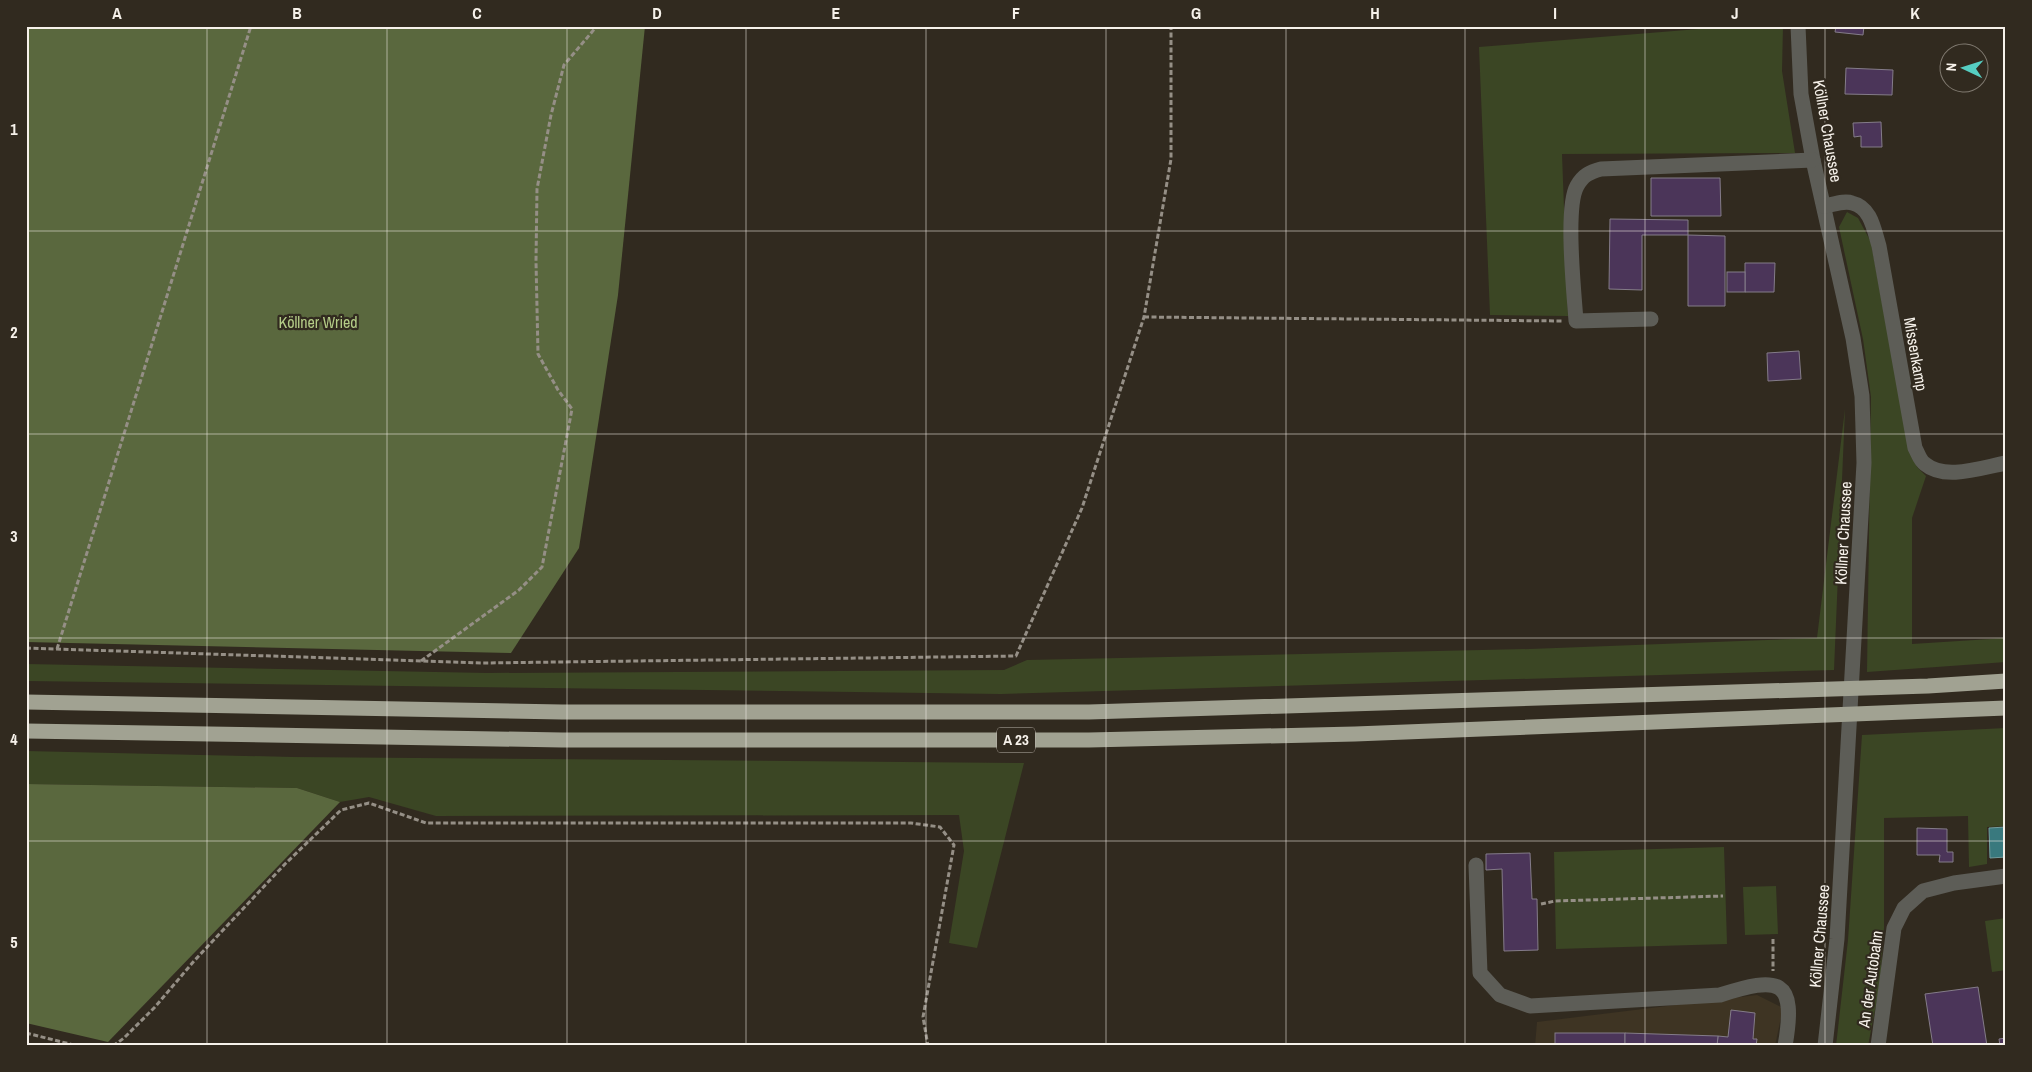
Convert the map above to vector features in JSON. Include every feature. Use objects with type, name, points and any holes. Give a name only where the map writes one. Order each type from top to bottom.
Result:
[{"type":"highway","name":"A 23","points":[[26,702],[562,712],[1089,712],[1869,688],[2006,681]]},
{"type":"highway","name":"A 23","points":[[26,731],[562,740],[1089,740],[1355,734],[2006,708]]},
{"type":"street","name":"Köllner Chaussee","points":[[1798,26],[1801,94],[1813,160],[1852,338],[1862,396],[1864,464],[1849,756],[1837,939],[1825,1046]]},
{"type":"street","points":[[1651,319],[1576,321],[1570,206],[1576,186],[1587,173],[1602,169],[1813,160]]},
{"type":"street","name":"Missenkamp","points":[[1824,206],[1851,202],[1861,207],[1869,216],[1879,246],[1915,448],[1923,463],[1936,471],[1949,473],[2006,463]]},
{"type":"street","points":[[1476,865],[1480,973],[1500,996],[1530,1006],[1720,995],[1745,987],[1774,984],[1784,990],[1789,1004],[1789,1025],[1785,1046]]},
{"type":"street","name":"An der Autobahn","points":[[1878,1046],[1894,928],[1904,908],[1923,891],[2006,876]]},
{"type":"path","points":[[57,649],[251,26]]},
{"type":"path","points":[[421,661],[519,590],[542,567],[565,454],[572,409],[558,390],[538,354],[537,189],[551,115],[564,66],[597,26]]},
{"type":"path","points":[[26,648],[483,663],[1016,656],[1082,508],[1144,317],[1171,160],[1172,26]]},
{"type":"path","points":[[1144,317],[1576,321]]},
{"type":"path","points":[[113,1046],[124,1038],[155,1007],[194,961],[278,871],[341,810],[369,803],[426,823],[911,823],[940,827],[954,845],[923,1017],[928,1046]]},
{"type":"path","points":[[1541,904],[1555,901],[1723,896]]},
{"type":"path","points":[[1773,939],[1774,984]]},
{"type":"path","points":[[26,1033],[78,1046]]},
{"type":"shaded area","points":[[1757,995],[1783,1008],[1775,1046],[1535,1046],[1537,1022]]},
{"type":"green space","name":"Köllner Wried","points":[[26,26],[645,26],[618,295],[579,548],[511,653],[26,642]]},
{"type":"green space","points":[[1735,26],[1783,26],[1782,71],[1795,153],[1562,154],[1568,316],[1490,315],[1479,47]]},
{"type":"green space","points":[[1847,212],[1858,218],[1871,242],[1909,450],[1917,467],[1926,476],[1912,518],[1912,644],[2006,638],[2006,662],[1867,672],[1871,397],[1863,339],[1839,227]]},
{"type":"green space","points":[[1845,409],[1834,670],[1001,694],[26,681],[26,664],[487,673],[1004,670],[1027,660],[1530,649],[1817,638]]},
{"type":"green space","points":[[2006,728],[2006,826],[1987,827],[1987,864],[1969,867],[1968,816],[1884,818],[1884,928],[1880,984],[1868,1046],[1836,1046],[1848,940],[1862,735]]},
{"type":"green space","points":[[26,751],[293,757],[1024,763],[977,948],[949,943],[964,851],[959,815],[436,816],[369,797],[340,802],[297,788],[26,784]]},
{"type":"green space","points":[[26,784],[297,788],[340,802],[108,1042],[26,1023]]},
{"type":"green space","points":[[1724,847],[1727,944],[1556,949],[1554,852]]},
{"type":"green space","points":[[1776,886],[1778,934],[1745,935],[1743,887]]},
{"type":"green space","points":[[2006,918],[2006,970],[1992,972],[1985,921]]},
{"type":"water","points":[[2006,827],[2006,857],[1990,858],[1989,828]]},
{"type":"building","points":[[1836,26],[1864,26],[1863,35],[1835,32]]},
{"type":"building","points":[[1846,68],[1893,70],[1892,95],[1845,94]]},
{"type":"building","points":[[1881,122],[1882,147],[1861,147],[1861,136],[1854,137],[1853,123]]},
{"type":"building","points":[[1651,178],[1720,178],[1721,216],[1651,216]]},
{"type":"building","points":[[1610,219],[1688,220],[1688,235],[1642,235],[1642,290],[1609,289]]},
{"type":"building","points":[[1688,235],[1725,236],[1725,306],[1688,306]]},
{"type":"building","points":[[1745,263],[1775,263],[1774,292],[1745,292]]},
{"type":"building","points":[[1727,272],[1745,272],[1745,292],[1727,292]]},
{"type":"building","points":[[1799,351],[1801,379],[1768,381],[1767,353]]},
{"type":"building","points":[[1917,828],[1947,829],[1947,852],[1953,852],[1953,862],[1939,862],[1940,855],[1917,855]]},
{"type":"building","points":[[1530,853],[1532,899],[1537,899],[1538,950],[1504,951],[1502,869],[1486,870],[1486,854]]},
{"type":"building","points":[[1978,987],[1987,1046],[1933,1046],[1925,994]]},
{"type":"building","points":[[1731,1010],[1755,1013],[1753,1039],[1757,1039],[1756,1046],[1717,1046],[1718,1036],[1728,1037]]},
{"type":"building","points":[[1555,1033],[1625,1033],[1625,1046],[1555,1046]]},
{"type":"building","points":[[1625,1033],[1718,1036],[1717,1046],[1625,1046]]},
{"type":"building","points":[[2006,1038],[2006,1046],[2000,1046],[1999,1039]]}]
